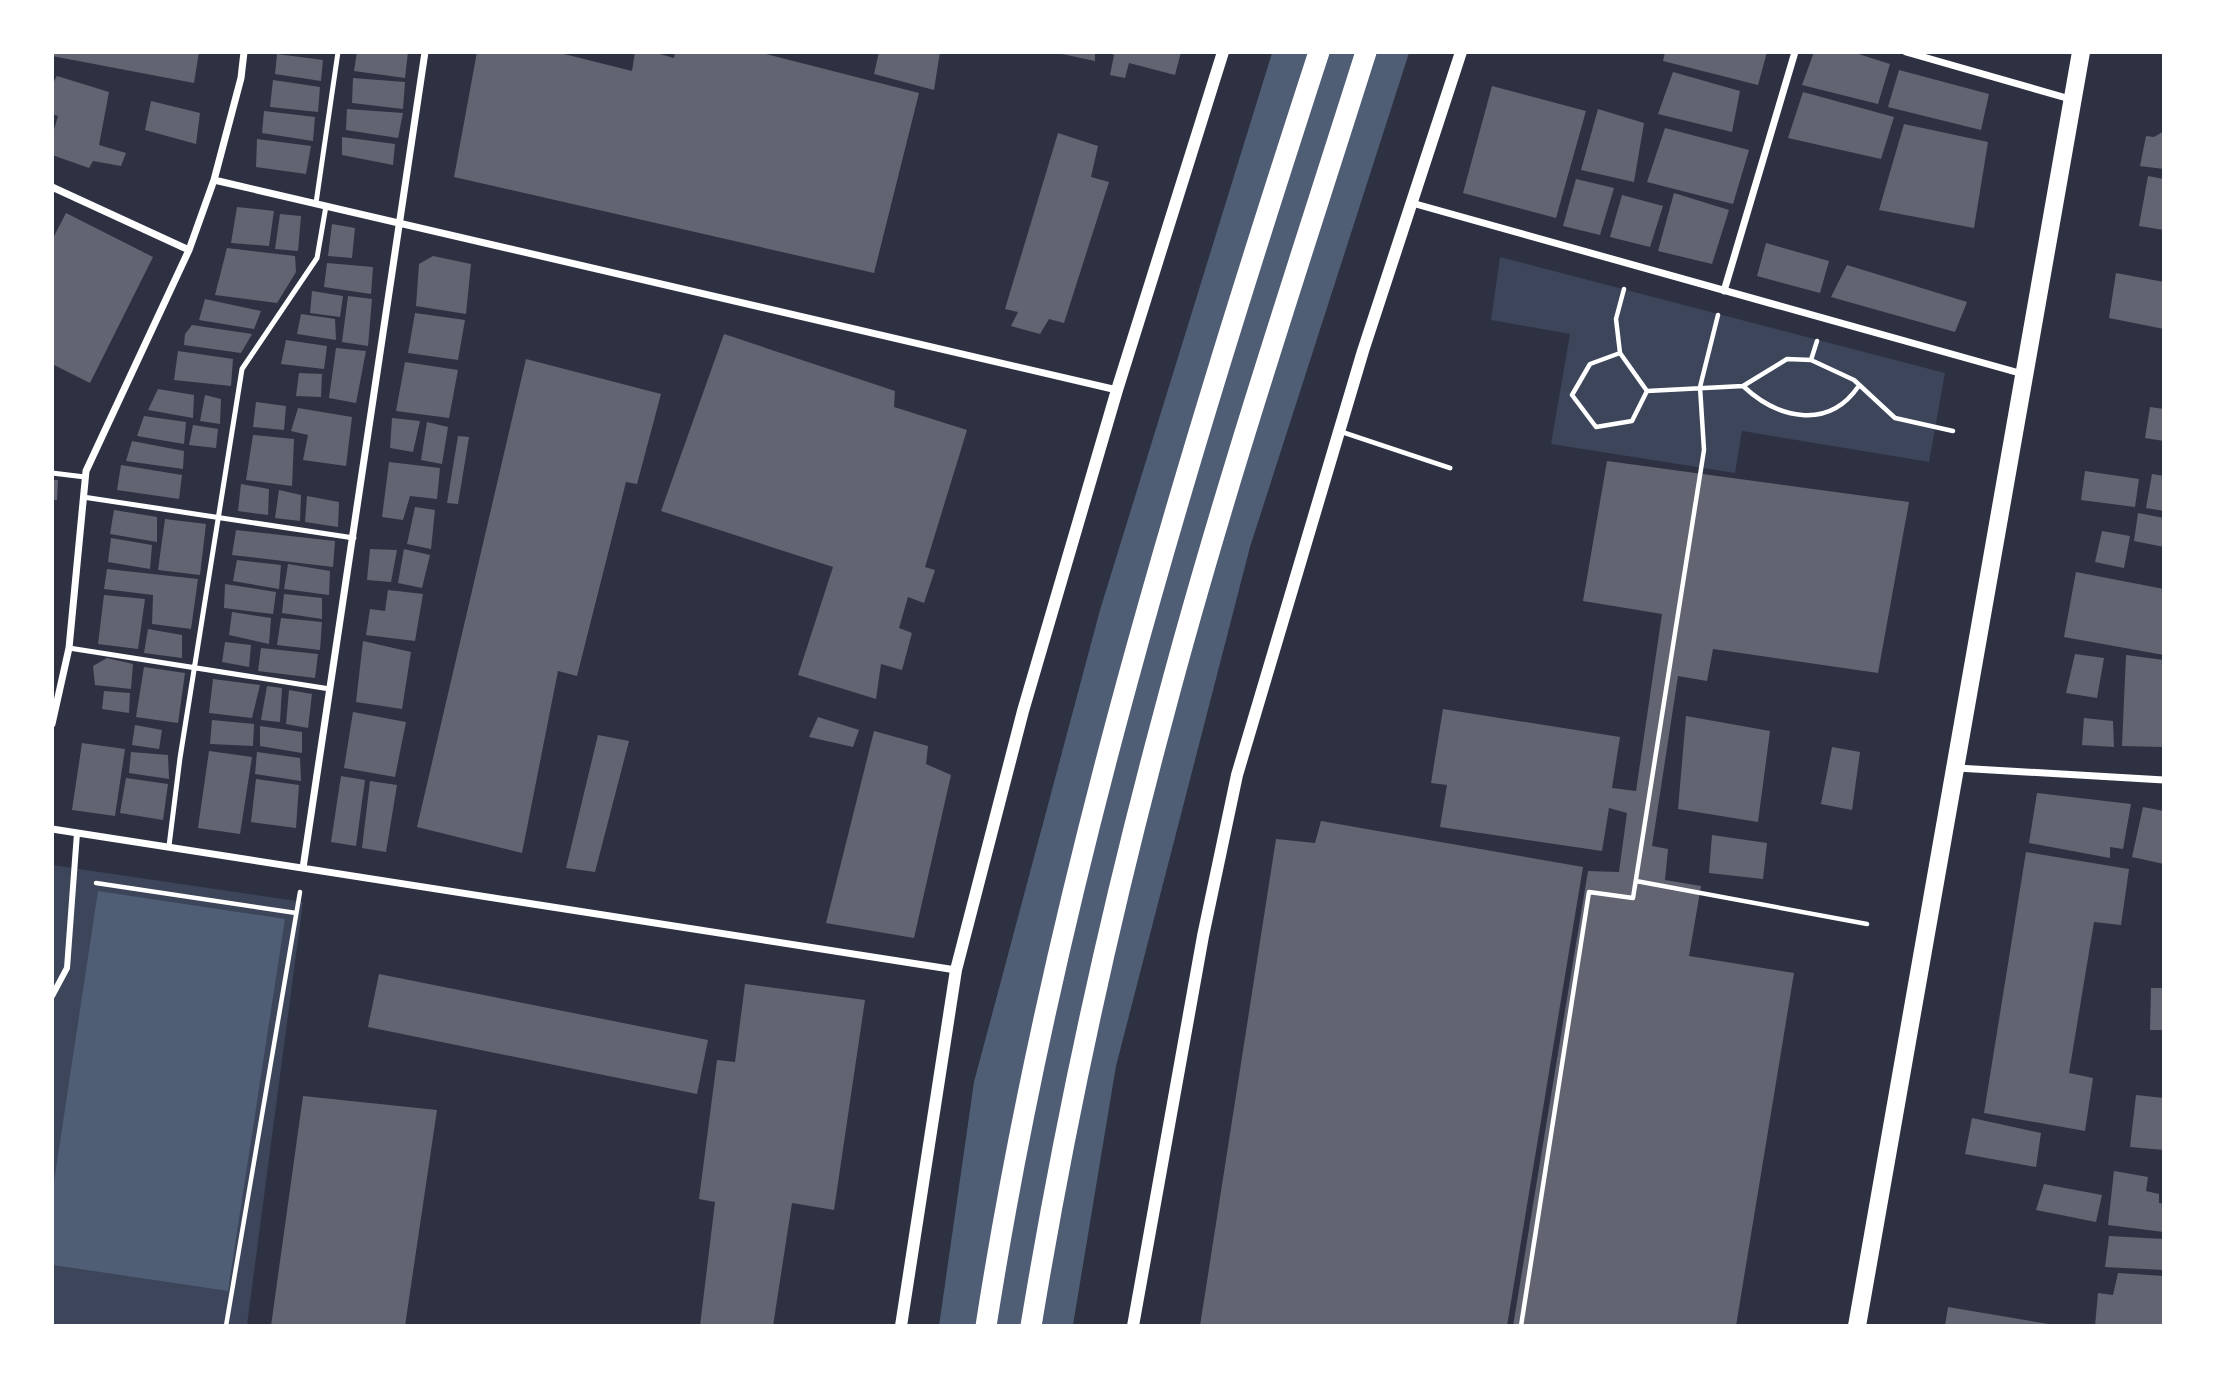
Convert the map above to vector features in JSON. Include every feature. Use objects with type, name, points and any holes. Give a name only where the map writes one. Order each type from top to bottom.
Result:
[{"type":"highway","points":[[986,1325],[1057,956],[1132,660],[1181,489],[1319,52]]},
{"type":"highway","points":[[1031,1325],[1058,1165],[1098,975],[1163,716],[1233,474],[1366,52]]},
{"type":"main road","points":[[1857,1325],[1957,768],[2070,99],[2081,52]]},
{"type":"street","points":[[52,724],[69,648],[86,471],[189,250],[214,180],[241,78],[244,52]]},
{"type":"street","points":[[303,868],[425,52]]},
{"type":"street","points":[[901,1325],[956,970],[1023,711],[1117,390],[1223,52]]},
{"type":"street","points":[[1133,1325],[1203,936],[1237,775],[1339,431],[1461,52]]},
{"type":"street","points":[[1724,291],[1794,52]]},
{"type":"street","points":[[1906,52],[2070,99]]},
{"type":"street","points":[[214,180],[1117,390]]},
{"type":"street","points":[[52,187],[189,250]]},
{"type":"street","points":[[1412,203],[2023,374]]},
{"type":"street","points":[[1957,768],[2164,780]]},
{"type":"street","points":[[52,829],[956,970]]},
{"type":"street","points":[[52,996],[67,968],[77,832]]},
{"type":"lane","points":[[316,203],[338,52]]},
{"type":"lane","points":[[169,846],[194,668],[242,369],[317,258],[326,206]]},
{"type":"lane","points":[[1339,431],[1450,468]]},
{"type":"lane","points":[[52,473],[85,477]]},
{"type":"lane","points":[[83,497],[354,538]]},
{"type":"lane","points":[[69,648],[330,689]]},
{"type":"path","points":[[1630,265],[1616,319],[1620,353],[1647,391]]},
{"type":"path","points":[[1521,1325],[1589,892],[1633,898],[1704,450],[1700,387],[1724,291]]},
{"type":"path","points":[[1620,353],[1590,364],[1572,395],[1595,427],[1632,421],[1647,391]]},
{"type":"path","points":[[1647,391],[1743,386],[1787,359],[1811,360],[1840,372],[1895,418],[1953,431]]},
{"type":"path","points":[[1743,386],[1756,398],[1776,407],[1814,416],[1830,413],[1847,404],[1858,387]]},
{"type":"path","points":[[226,1325],[303,868]]},
{"type":"path","points":[[75,879],[296,913]]},
{"type":"path","points":[[1636,881],[1867,924]]},
{"type":"shaded area","points":[[1272,53],[1409,53],[1250,547],[1116,1066],[1073,1325],[939,1326],[974,1082],[1100,610]]},
{"type":"shaded area","points":[[1500,257],[1945,373],[1929,462],[1742,431],[1735,473],[1551,444],[1570,334],[1491,320]]},
{"type":"shaded area","points":[[52,865],[303,902],[247,1325],[53,1325]]},
{"type":"shaded area","points":[[98,891],[285,919],[228,1291],[53,1265],[53,1188]]},
{"type":"building","points":[[52,52],[199,52],[194,83],[52,56]]},
{"type":"building","points":[[357,52],[408,52],[405,78],[354,71]]},
{"type":"building","points":[[477,52],[556,52],[632,71],[635,52],[653,52],[674,58],[675,52],[758,52],[919,93],[874,273],[454,177]]},
{"type":"building","points":[[879,52],[940,52],[934,90],[874,74]]},
{"type":"building","points":[[1095,52],[1095,61],[1062,54]]},
{"type":"building","points":[[1108,52],[1181,52],[1175,75],[1129,63],[1125,78],[1110,75],[1114,55]]},
{"type":"building","points":[[1665,52],[1767,52],[1758,85],[1663,61]]},
{"type":"building","points":[[1814,52],[1852,52],[1890,64],[1878,104],[1802,85]]},
{"type":"building","points":[[277,54],[323,60],[321,81],[275,74]]},
{"type":"building","points":[[1899,70],[1989,94],[1981,130],[1888,107]]},
{"type":"building","points":[[1673,72],[1740,91],[1732,132],[1658,114]]},
{"type":"building","points":[[57,76],[109,92],[99,145],[126,153],[121,166],[93,161],[89,168],[52,155],[52,136],[58,116],[52,114],[52,85]]},
{"type":"building","points":[[353,78],[405,82],[403,109],[352,103]]},
{"type":"building","points":[[273,80],[320,87],[318,112],[270,107]]},
{"type":"building","points":[[1492,86],[1586,111],[1556,218],[1463,193]]},
{"type":"building","points":[[1803,92],[1894,117],[1881,159],[1788,138]]},
{"type":"building","points":[[151,101],[200,113],[196,144],[145,130]]},
{"type":"building","points":[[347,109],[403,113],[398,138],[346,130]]},
{"type":"building","points":[[1598,109],[1644,123],[1634,182],[1581,170]]},
{"type":"building","points":[[264,111],[315,117],[313,141],[262,133]]},
{"type":"building","points":[[1904,124],[1988,142],[1974,228],[1879,210]]},
{"type":"building","points":[[1665,128],[1749,150],[1733,204],[1647,182]]},
{"type":"building","points":[[2164,131],[2164,169],[2140,166],[2146,136],[2154,137]]},
{"type":"building","points":[[1058,133],[1098,146],[1091,177],[1109,182],[1064,323],[1049,319],[1040,334],[1011,326],[1018,312],[1005,309]]},
{"type":"building","points":[[342,137],[395,144],[393,165],[342,155]]},
{"type":"building","points":[[257,139],[311,146],[306,174],[256,167]]},
{"type":"building","points":[[2148,176],[2164,179],[2164,230],[2139,226]]},
{"type":"building","points":[[1576,179],[1614,188],[1600,235],[1563,226]]},
{"type":"building","points":[[1674,193],[1729,210],[1712,264],[1658,251]]},
{"type":"building","points":[[1622,195],[1663,206],[1650,247],[1610,237]]},
{"type":"building","points":[[237,207],[274,211],[269,246],[231,243]]},
{"type":"building","points":[[66,213],[153,257],[90,383],[52,364],[52,240]]},
{"type":"building","points":[[280,214],[301,216],[298,251],[275,249]]},
{"type":"building","points":[[332,224],[355,228],[352,258],[328,256]]},
{"type":"building","points":[[1766,243],[1829,261],[1820,293],[1757,276]]},
{"type":"building","points":[[227,248],[295,256],[296,272],[277,303],[215,295]]},
{"type":"building","points":[[433,256],[471,264],[466,314],[416,306],[419,264]]},
{"type":"building","points":[[327,263],[373,267],[371,294],[324,287]]},
{"type":"building","points":[[1847,265],[1967,302],[1955,332],[1831,297]]},
{"type":"building","points":[[2116,273],[2164,282],[2164,329],[2109,318]]},
{"type":"building","points":[[312,291],[343,296],[340,317],[310,313]]},
{"type":"building","points":[[348,296],[372,299],[368,346],[342,342]]},
{"type":"building","points":[[205,299],[261,311],[254,329],[199,320]]},
{"type":"building","points":[[415,313],[465,320],[458,360],[408,353]]},
{"type":"building","points":[[301,314],[335,319],[336,340],[297,334]]},
{"type":"building","points":[[192,325],[252,334],[241,353],[184,345],[185,334]]},
{"type":"building","points":[[724,334],[895,391],[894,407],[967,430],[925,567],[935,570],[924,603],[908,597],[899,628],[912,633],[902,670],[881,664],[876,699],[798,675],[833,567],[661,511]]},
{"type":"building","points":[[286,340],[327,346],[324,369],[281,364]]},
{"type":"building","points":[[336,348],[366,351],[356,403],[329,398]]},
{"type":"building","points":[[178,351],[233,359],[231,386],[174,380]]},
{"type":"building","points":[[526,359],[661,394],[637,484],[626,482],[577,676],[558,671],[522,853],[417,827]]},
{"type":"building","points":[[405,362],[458,370],[449,418],[396,411]]},
{"type":"building","points":[[299,373],[322,374],[321,397],[296,396]]},
{"type":"building","points":[[158,389],[194,395],[193,418],[148,410]]},
{"type":"building","points":[[205,395],[221,399],[220,424],[200,421]]},
{"type":"building","points":[[256,402],[286,406],[284,430],[253,427]]},
{"type":"building","points":[[2150,407],[2164,409],[2164,441],[2145,438]]},
{"type":"building","points":[[298,408],[352,417],[346,466],[303,460],[308,435],[291,431]]},
{"type":"building","points":[[144,416],[186,422],[184,444],[137,436]]},
{"type":"building","points":[[392,418],[420,421],[413,452],[390,448]]},
{"type":"building","points":[[427,422],[448,427],[442,464],[421,460]]},
{"type":"building","points":[[193,425],[218,429],[216,448],[189,445]]},
{"type":"building","points":[[253,435],[294,439],[292,486],[246,480]]},
{"type":"building","points":[[458,436],[469,437],[458,504],[447,503]]},
{"type":"building","points":[[132,441],[184,451],[183,469],[126,461]]},
{"type":"building","points":[[1607,461],[1909,502],[1878,673],[1713,649],[1707,681],[1678,676],[1652,846],[1668,849],[1665,880],[1701,886],[1689,956],[1794,973],[1736,1326],[1513,1326],[1588,871],[1619,872],[1627,813],[1609,808],[1602,851],[1440,827],[1447,785],[1431,783],[1443,709],[1620,737],[1612,788],[1636,791],[1662,614],[1583,601]]},
{"type":"building","points":[[389,462],[440,468],[437,499],[410,496],[403,520],[382,517]]},
{"type":"building","points":[[121,465],[182,475],[179,499],[117,490]]},
{"type":"building","points":[[2085,471],[2139,479],[2135,507],[2081,500]]},
{"type":"building","points":[[2152,474],[2164,476],[2164,511],[2146,508]]},
{"type":"building","points":[[52,480],[58,480],[57,500],[52,500]]},
{"type":"building","points":[[241,484],[269,489],[268,515],[238,511]]},
{"type":"building","points":[[279,490],[301,495],[300,521],[275,518]]},
{"type":"building","points":[[307,496],[339,502],[338,527],[305,522]]},
{"type":"building","points":[[415,507],[435,510],[431,549],[407,544]]},
{"type":"building","points":[[114,510],[157,517],[157,542],[110,534]]},
{"type":"building","points":[[2138,513],[2164,518],[2164,547],[2134,541]]},
{"type":"building","points":[[165,519],[206,524],[200,575],[158,570]]},
{"type":"building","points":[[236,530],[335,541],[333,567],[232,555]]},
{"type":"building","points":[[2102,531],[2130,536],[2124,568],[2095,562]]},
{"type":"building","points":[[111,538],[152,545],[150,569],[108,562]]},
{"type":"building","points":[[370,549],[397,550],[391,582],[367,580]]},
{"type":"building","points":[[404,549],[430,555],[422,588],[398,583]]},
{"type":"building","points":[[237,560],[281,565],[279,589],[233,581]]},
{"type":"building","points":[[288,564],[330,571],[329,595],[284,589]]},
{"type":"building","points":[[107,569],[198,579],[191,629],[152,624],[153,595],[104,589]]},
{"type":"building","points":[[2076,572],[2164,589],[2164,655],[2064,637]]},
{"type":"building","points":[[225,584],[276,592],[273,614],[224,608]]},
{"type":"building","points":[[388,590],[423,594],[415,641],[366,635],[370,609],[385,611]]},
{"type":"building","points":[[284,594],[322,598],[322,619],[282,613]]},
{"type":"building","points":[[104,595],[145,599],[138,649],[98,644]]},
{"type":"building","points":[[232,612],[271,618],[269,644],[229,635]]},
{"type":"building","points":[[281,618],[322,622],[320,650],[277,645]]},
{"type":"building","points":[[148,629],[182,635],[182,658],[144,653]]},
{"type":"building","points":[[363,641],[411,652],[402,709],[356,702]]},
{"type":"building","points":[[225,642],[251,645],[249,667],[222,662]]},
{"type":"building","points":[[261,648],[318,654],[315,678],[258,671]]},
{"type":"building","points":[[2075,654],[2104,658],[2097,698],[2066,693]]},
{"type":"building","points":[[2126,655],[2164,660],[2164,747],[2122,746]]},
{"type":"building","points":[[107,658],[133,664],[131,689],[95,685],[93,666]]},
{"type":"building","points":[[144,667],[185,673],[178,723],[136,717]]},
{"type":"building","points":[[213,679],[260,685],[252,718],[209,713]]},
{"type":"building","points":[[267,686],[282,688],[280,722],[261,720]]},
{"type":"building","points":[[289,690],[312,694],[308,728],[286,724]]},
{"type":"building","points":[[104,691],[130,693],[129,713],[102,709]]},
{"type":"building","points":[[353,712],[406,722],[395,777],[344,768]]},
{"type":"building","points":[[1686,716],[1770,731],[1758,822],[1678,809]]},
{"type":"building","points":[[818,717],[859,730],[853,747],[809,737]]},
{"type":"building","points":[[2084,718],[2113,721],[2114,747],[2082,745]]},
{"type":"building","points":[[212,720],[254,724],[253,746],[210,744]]},
{"type":"building","points":[[135,725],[162,730],[159,749],[132,745]]},
{"type":"building","points":[[260,726],[302,732],[302,753],[260,746]]},
{"type":"building","points":[[874,731],[928,746],[926,764],[951,775],[914,938],[826,923]]},
{"type":"building","points":[[598,735],[629,741],[595,872],[566,868]]},
{"type":"building","points":[[82,743],[125,749],[115,816],[72,810]]},
{"type":"building","points":[[1832,747],[1860,752],[1852,810],[1821,804]]},
{"type":"building","points":[[209,751],[252,757],[240,834],[198,828]]},
{"type":"building","points":[[131,752],[168,755],[169,779],[129,773]]},
{"type":"building","points":[[257,752],[300,758],[301,781],[255,774]]},
{"type":"building","points":[[341,776],[365,780],[356,846],[331,842]]},
{"type":"building","points":[[126,778],[168,784],[163,820],[120,813]]},
{"type":"building","points":[[256,779],[299,785],[296,828],[251,822]]},
{"type":"building","points":[[370,781],[397,785],[386,852],[362,848]]},
{"type":"building","points":[[2037,793],[2131,804],[2123,849],[2110,847],[2110,858],[2029,843]]},
{"type":"building","points":[[2143,807],[2164,811],[2164,864],[2132,857]]},
{"type":"building","points":[[1321,821],[1583,867],[1507,1326],[1200,1326],[1276,839],[1315,843]]},
{"type":"building","points":[[1712,835],[1767,843],[1763,879],[1709,873]]},
{"type":"building","points":[[2026,852],[2129,869],[2121,925],[2094,922],[2069,1073],[2093,1078],[2085,1131],[1984,1113]]},
{"type":"building","points":[[379,974],[708,1040],[697,1094],[368,1027]]},
{"type":"building","points":[[745,984],[865,1000],[834,1210],[792,1203],[773,1326],[700,1326],[715,1202],[699,1199],[717,1060],[735,1062]]},
{"type":"building","points":[[2151,988],[2164,988],[2164,1030],[2150,1030]]},
{"type":"building","points":[[2136,1095],[2164,1098],[2164,1150],[2130,1147]]},
{"type":"building","points":[[303,1096],[437,1110],[405,1326],[271,1326]]},
{"type":"building","points":[[1972,1118],[2041,1133],[2036,1167],[1965,1154]]},
{"type":"building","points":[[2114,1171],[2148,1177],[2146,1191],[2159,1194],[2159,1203],[2164,1204],[2164,1232],[2108,1225]]},
{"type":"building","points":[[2044,1184],[2102,1195],[2096,1222],[2036,1210]]},
{"type":"building","points":[[2109,1236],[2164,1239],[2164,1270],[2105,1267]]},
{"type":"building","points":[[2118,1273],[2164,1276],[2164,1326],[2095,1326],[2098,1293],[2113,1295]]},
{"type":"building","points":[[1948,1307],[2049,1324],[1945,1326]]}]
